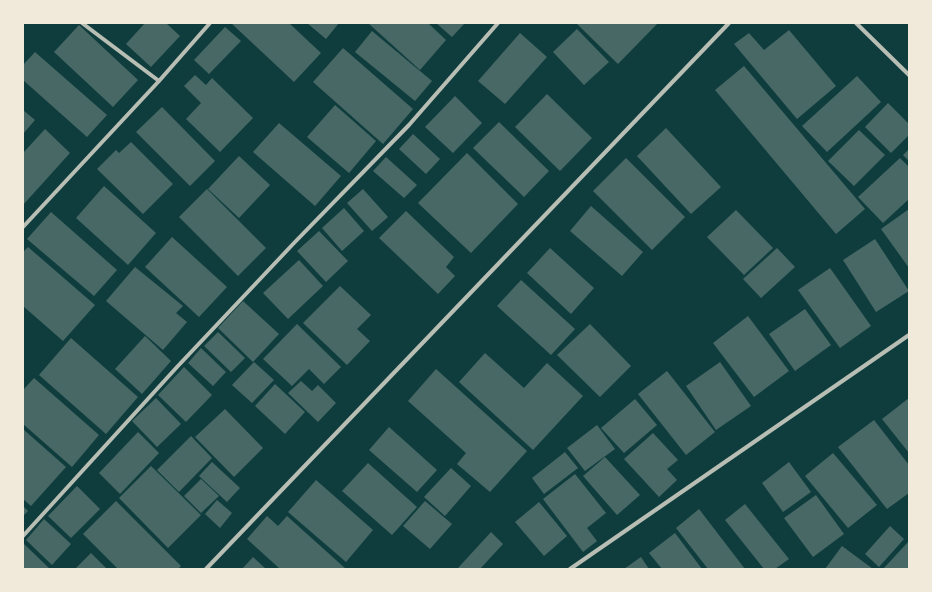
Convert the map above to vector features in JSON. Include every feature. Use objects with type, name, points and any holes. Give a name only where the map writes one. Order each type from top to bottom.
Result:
[{"type":"street","points":[[82,23],[159,81]]},
{"type":"street","points":[[23,227],[159,81],[210,23]]},
{"type":"street","points":[[23,536],[187,356],[409,125],[498,23]]},
{"type":"street","points":[[206,569],[729,23]]},
{"type":"street","points":[[856,23],[909,75]]},
{"type":"street","points":[[570,569],[909,334]]},
{"type":"building","points":[[145,23],[166,23],[180,36],[151,67],[126,44]]},
{"type":"building","points":[[231,23],[289,23],[321,53],[294,82]]},
{"type":"building","points":[[307,23],[339,23],[326,39]]},
{"type":"building","points":[[368,23],[428,23],[446,40],[420,70]]},
{"type":"building","points":[[436,23],[465,23],[452,37]]},
{"type":"building","points":[[576,23],[658,23],[618,64]]},
{"type":"building","points":[[79,25],[138,80],[113,107],[54,52]]},
{"type":"building","points":[[225,27],[241,41],[209,74],[194,60]]},
{"type":"building","points":[[577,29],[609,62],[584,85],[553,52]]},
{"type":"building","points":[[789,30],[836,86],[797,119],[734,44],[749,33],[764,50]]},
{"type":"building","points":[[372,31],[432,81],[415,101],[355,52]]},
{"type":"building","points":[[520,33],[547,57],[505,104],[478,81]]},
{"type":"building","points":[[343,48],[413,109],[383,144],[313,82]]},
{"type":"building","points":[[35,52],[107,115],[87,137],[23,80],[23,65]]},
{"type":"building","points":[[744,66],[865,209],[836,234],[715,90]]},
{"type":"building","points":[[195,75],[206,85],[212,78],[253,118],[220,152],[186,119],[201,103],[184,86]]},
{"type":"building","points":[[857,76],[881,102],[827,152],[802,126]]},
{"type":"building","points":[[547,94],[592,138],[560,171],[515,127]]},
{"type":"building","points":[[455,96],[482,123],[453,153],[425,127]]},
{"type":"building","points":[[888,103],[909,124],[909,135],[891,153],[865,127]]},
{"type":"building","points":[[335,105],[376,141],[349,173],[307,137]]},
{"type":"building","points":[[162,107],[215,161],[190,186],[136,132]]},
{"type":"building","points":[[23,110],[35,120],[23,134]]},
{"type":"building","points":[[499,122],[549,171],[524,197],[473,148]]},
{"type":"building","points":[[279,123],[341,176],[315,206],[253,152]]},
{"type":"building","points":[[666,128],[721,187],[691,214],[637,156]]},
{"type":"building","points":[[45,129],[70,153],[23,205],[23,153]]},
{"type":"building","points":[[859,130],[885,155],[854,186],[828,161]]},
{"type":"building","points":[[413,134],[440,159],[426,174],[399,149]]},
{"type":"building","points":[[131,142],[173,184],[143,214],[97,169],[116,150],[119,153]]},
{"type":"building","points":[[909,149],[909,161],[903,155]]},
{"type":"building","points":[[467,153],[518,204],[471,253],[418,203]]},
{"type":"building","points":[[239,156],[270,185],[239,218],[208,189]]},
{"type":"building","points":[[386,157],[417,185],[404,198],[373,171]]},
{"type":"building","points":[[626,158],[685,217],[652,250],[593,191]]},
{"type":"building","points":[[900,158],[909,167],[909,199],[883,223],[858,197]]},
{"type":"building","points":[[104,186],[156,233],[128,265],[76,218]]},
{"type":"building","points":[[207,189],[266,248],[238,276],[179,217]]},
{"type":"building","points":[[363,189],[388,217],[372,231],[347,203]]},
{"type":"building","points":[[591,206],[643,252],[622,276],[570,231]]},
{"type":"building","points":[[344,208],[364,231],[342,251],[322,228]]},
{"type":"building","points":[[909,209],[909,268],[881,229]]},
{"type":"building","points":[[736,210],[773,248],[744,275],[707,237]]},
{"type":"building","points":[[406,211],[454,257],[446,267],[455,276],[438,294],[379,238]]},
{"type":"building","points":[[51,212],[117,270],[94,296],[27,239]]},
{"type":"building","points":[[319,231],[348,261],[326,282],[297,251]]},
{"type":"building","points":[[172,237],[227,287],[199,317],[145,267]]},
{"type":"building","points":[[875,239],[909,291],[876,312],[843,260]]},
{"type":"building","points":[[28,247],[95,305],[63,341],[23,306],[23,252]]},
{"type":"building","points":[[550,248],[594,288],[571,314],[527,273]]},
{"type":"building","points":[[777,248],[795,267],[761,298],[743,279]]},
{"type":"building","points":[[299,260],[323,286],[288,319],[263,293]]},
{"type":"building","points":[[135,267],[183,306],[176,313],[187,322],[163,350],[106,301]]},
{"type":"building","points":[[830,268],[871,326],[840,348],[798,290]]},
{"type":"building","points":[[521,280],[575,329],[551,355],[497,306]]},
{"type":"building","points":[[340,286],[371,315],[357,329],[370,341],[347,365],[303,323]]},
{"type":"building","points":[[243,301],[279,334],[253,362],[218,328]]},
{"type":"building","points":[[805,309],[831,345],[795,371],[769,334]]},
{"type":"building","points":[[748,316],[789,371],[754,397],[713,343]]},
{"type":"building","points":[[297,324],[341,367],[324,384],[309,369],[292,386],[263,359]]},
{"type":"building","points":[[590,324],[631,366],[600,397],[557,355]]},
{"type":"building","points":[[218,332],[245,358],[231,372],[204,346]]},
{"type":"building","points":[[145,336],[171,361],[142,394],[115,369]]},
{"type":"building","points":[[71,338],[138,397],[106,434],[39,375]]},
{"type":"building","points":[[201,348],[226,372],[213,386],[188,363]]},
{"type":"building","points":[[485,353],[524,388],[547,363],[583,396],[533,450],[459,382]]},
{"type":"building","points":[[254,362],[274,380],[252,403],[232,385]]},
{"type":"building","points":[[720,362],[751,406],[716,430],[686,386]]},
{"type":"building","points":[[184,367],[212,395],[186,422],[158,395]]},
{"type":"building","points":[[436,369],[527,451],[490,492],[457,464],[466,453],[408,401]]},
{"type":"building","points":[[667,371],[715,432],[686,455],[638,394]]},
{"type":"building","points":[[34,378],[99,435],[72,467],[23,424],[23,390]]},
{"type":"building","points":[[301,381],[312,391],[318,385],[336,403],[318,422],[288,393]]},
{"type":"building","points":[[275,384],[305,412],[285,434],[255,406]]},
{"type":"building","points":[[156,398],[181,424],[157,447],[132,421]]},
{"type":"building","points":[[909,398],[909,453],[882,419]]},
{"type":"building","points":[[635,399],[657,425],[624,453],[601,428]]},
{"type":"building","points":[[225,409],[263,448],[234,477],[195,437]]},
{"type":"building","points":[[874,420],[909,465],[909,493],[887,509],[838,447]]},
{"type":"building","points":[[597,425],[615,449],[585,471],[567,448]]},
{"type":"building","points":[[389,427],[437,470],[417,492],[369,450]]},
{"type":"building","points":[[23,429],[66,467],[31,506],[23,499]]},
{"type":"building","points":[[138,432],[159,453],[120,494],[99,473]]},
{"type":"building","points":[[653,433],[678,460],[667,469],[677,480],[659,497],[624,459]]},
{"type":"building","points":[[191,436],[212,458],[179,492],[157,470]]},
{"type":"building","points":[[565,452],[578,468],[544,494],[532,478]]},
{"type":"building","points":[[833,453],[877,505],[848,528],[805,476]]},
{"type":"building","points":[[605,457],[640,495],[617,515],[583,476]]},
{"type":"building","points":[[212,462],[240,488],[227,502],[199,476]]},
{"type":"building","points":[[789,462],[811,492],[783,512],[762,483]]},
{"type":"building","points":[[368,463],[417,507],[392,535],[342,491]]},
{"type":"building","points":[[151,466],[201,515],[168,548],[119,498]]},
{"type":"building","points":[[451,468],[471,486],[445,516],[424,497]]},
{"type":"building","points":[[575,474],[606,513],[587,528],[597,541],[583,552],[543,499]]},
{"type":"building","points":[[201,479],[219,496],[201,513],[184,496]]},
{"type":"building","points":[[316,480],[373,530],[346,562],[288,512]]},
{"type":"building","points":[[77,486],[100,509],[71,538],[48,516]]},
{"type":"building","points":[[816,495],[844,534],[813,557],[784,518]]},
{"type":"building","points":[[217,500],[232,513],[220,528],[205,514]]},
{"type":"building","points":[[116,501],[181,566],[178,569],[118,569],[83,534]]},
{"type":"building","points":[[425,501],[452,524],[430,549],[403,526]]},
{"type":"building","points":[[539,502],[567,536],[544,556],[515,522]]},
{"type":"building","points":[[745,504],[789,559],[775,569],[764,569],[725,520]]},
{"type":"building","points":[[23,506],[28,511],[23,516]]},
{"type":"building","points":[[699,509],[745,569],[708,569],[676,528]]},
{"type":"building","points":[[267,516],[278,526],[287,516],[346,569],[280,569],[247,539]]},
{"type":"building","points":[[44,519],[71,544],[52,565],[26,540]]},
{"type":"building","points":[[890,526],[904,539],[879,567],[865,554]]},
{"type":"building","points":[[491,532],[503,544],[480,569],[458,568]]},
{"type":"building","points":[[675,533],[702,569],[662,569],[649,553]]},
{"type":"building","points":[[909,541],[909,569],[883,569]]},
{"type":"building","points":[[23,543],[50,569],[23,569]]},
{"type":"building","points":[[842,546],[873,569],[825,569]]},
{"type":"building","points":[[91,553],[107,569],[75,569]]},
{"type":"building","points":[[253,557],[266,569],[242,569]]},
{"type":"building","points":[[641,557],[649,569],[624,569]]}]
